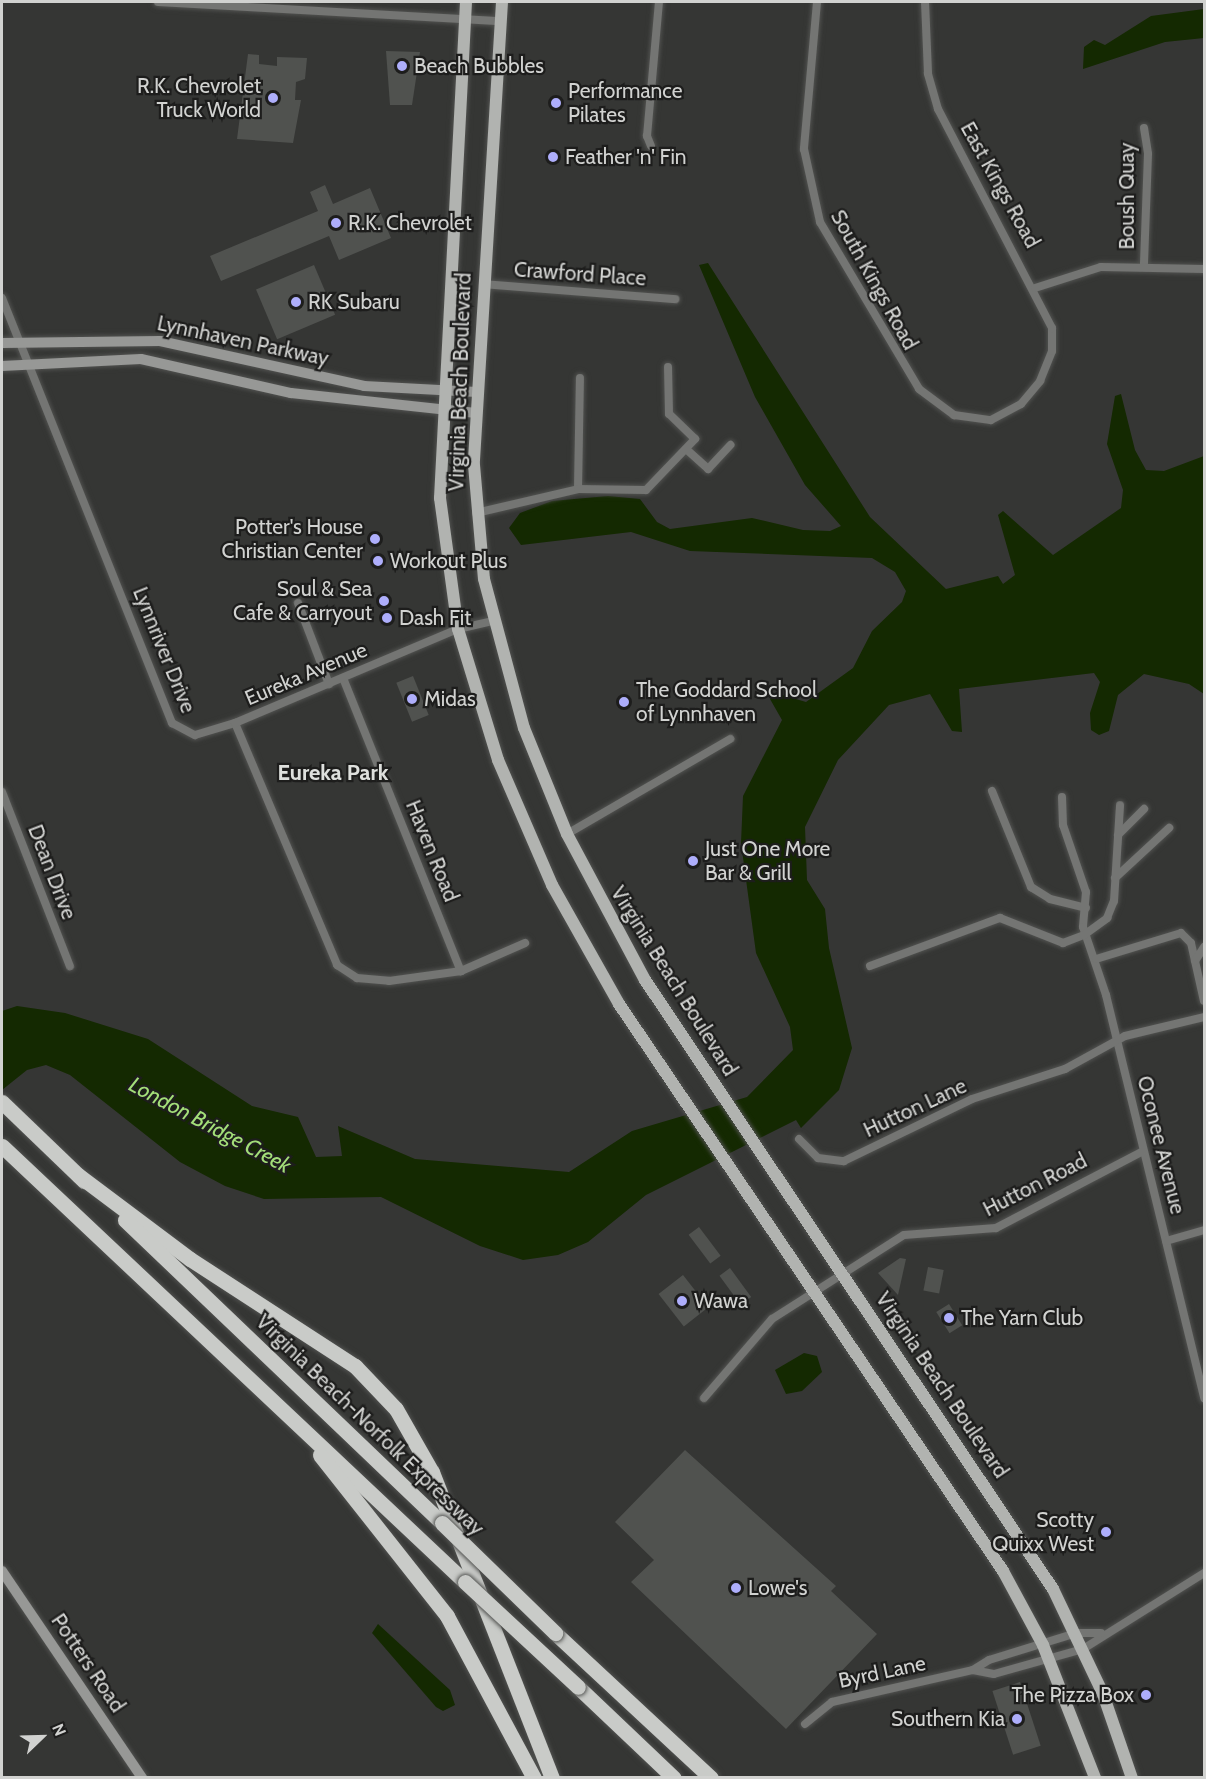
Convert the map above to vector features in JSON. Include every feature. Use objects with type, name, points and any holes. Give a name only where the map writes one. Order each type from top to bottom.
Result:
[{"type":"highway","name":"Virginia Beach-Norfolk Expressway","points":[[5,1106],[555,1633],[711,1778]]},
{"type":"highway","points":[[2,1146],[674,1778]]},
{"type":"highway","points":[[78,1175],[190,1259],[355,1366],[396,1408],[429,1463],[552,1778]]},
{"type":"highway","points":[[288,1415],[447,1616],[534,1778]]},
{"type":"main road","name":"Virginia Beach Boulevard","points":[[466,2],[440,411],[442,528],[458,629],[498,760],[545,870],[619,1004],[1003,1571],[1050,1660],[1095,1778]]},
{"type":"main road","name":"Virginia Beach Boulevard","points":[[502,2],[477,392],[476,513],[492,621],[524,728],[567,834],[616,932],[760,1155],[1015,1527],[1083,1648],[1132,1778]]},
{"type":"main road","name":"Lynnhaven Parkway","points":[[2,343],[160,341],[364,386],[477,392]]},
{"type":"main road","name":"Lynnhaven Parkway","points":[[2,366],[141,359],[291,393],[440,411],[476,413]]},
{"type":"main road","name":"Potters Road","points":[[2,1571],[142,1778]]},
{"type":"street","points":[[158,2],[501,21]]},
{"type":"street","points":[[651,146],[647,136],[659,2]]},
{"type":"street","name":"South Kings Road","points":[[817,2],[804,130],[810,189],[835,254],[898,362],[936,404],[967,420],[991,420],[1013,410],[1040,381]]},
{"type":"street","name":"East Kings Road","points":[[926,2],[928,74],[938,109],[1048,314],[1053,343],[1040,381]]},
{"type":"street","name":"Boush Quay","points":[[1144,128],[1148,154],[1144,265]]},
{"type":"street","points":[[1035,288],[1078,272],[1144,265],[1204,269]]},
{"type":"street","name":"Crawford Place","points":[[483,284],[675,298]]},
{"type":"street","name":"Lynnriver Drive","points":[[2,298],[31,363],[172,723],[195,735],[236,723]]},
{"type":"street","points":[[476,513],[579,489],[640,493],[695,439],[669,414],[668,367]]},
{"type":"street","points":[[579,489],[580,378]]},
{"type":"street","points":[[686,449],[708,469],[730,445]]},
{"type":"street","points":[[298,603],[329,684]]},
{"type":"street","name":"Eureka Avenue","points":[[236,723],[458,629],[492,621]]},
{"type":"street","name":"Haven Road","points":[[343,678],[461,970]]},
{"type":"street","points":[[236,723],[339,967],[371,981],[461,970],[525,942]]},
{"type":"street","points":[[567,834],[730,739]]},
{"type":"street","points":[[992,791],[1031,888],[1050,899],[1086,908]]},
{"type":"street","name":"Dean Drive","points":[[2,792],[70,966]]},
{"type":"street","points":[[1062,797],[1064,825],[1083,877],[1086,908],[1084,935]]},
{"type":"street","points":[[870,966],[1000,918],[1063,943],[1084,935],[1111,911],[1120,805]]},
{"type":"street","points":[[1118,836],[1144,809]]},
{"type":"street","points":[[1115,878],[1169,828]]},
{"type":"street","points":[[1096,959],[1181,933],[1191,943],[1204,1001]]},
{"type":"street","name":"Oconee Avenue","points":[[1084,935],[1096,959],[1204,1398]]},
{"type":"street","points":[[1196,961],[1204,947]]},
{"type":"street","name":"Hutton Lane","points":[[799,1138],[818,1158],[844,1161],[948,1109],[1047,1076],[1117,1042],[1204,1017]]},
{"type":"street","name":"Hutton Road","points":[[704,1398],[772,1319],[842,1272],[916,1231],[996,1228],[1143,1151]]},
{"type":"street","points":[[1166,1241],[1204,1230]]},
{"type":"street","name":"Byrd Lane","points":[[974,1670],[994,1674],[1050,1660],[1083,1648],[1101,1633],[1204,1573]]},
{"type":"street","name":"Byrd Lane","points":[[805,1724],[832,1702],[974,1670],[989,1660],[1076,1633],[1101,1633]]},
{"type":"water","points":[[1204,9],[1204,38],[1165,42],[1083,69],[1084,47],[1094,40],[1105,45],[1151,16]]},
{"type":"water","name":"London Bridge Creek","points":[[708,263],[870,517],[946,589],[998,576],[1003,584],[1015,575],[998,515],[1003,511],[1053,555],[1121,508],[1123,490],[1107,444],[1115,396],[1121,394],[1135,450],[1146,470],[1164,471],[1204,456],[1204,694],[1189,684],[1144,674],[1118,695],[1109,731],[1099,735],[1091,730],[1090,713],[1100,682],[1094,673],[959,689],[962,732],[952,731],[930,694],[889,705],[838,760],[805,827],[807,880],[825,909],[829,948],[852,1048],[839,1090],[801,1128],[796,1120],[646,1195],[588,1242],[558,1255],[523,1260],[480,1246],[381,1197],[264,1199],[225,1186],[180,1162],[70,1075],[46,1065],[27,1070],[2,1090],[2,1011],[17,1006],[65,1013],[148,1039],[252,1106],[298,1117],[316,1157],[342,1156],[338,1126],[415,1159],[569,1172],[632,1131],[747,1097],[793,1050],[790,1027],[756,953],[741,843],[743,796],[782,720],[770,699],[775,693],[806,702],[853,668],[872,631],[902,602],[906,591],[895,572],[872,558],[690,551],[631,532],[521,545],[509,528],[520,513],[552,501],[608,496],[640,499],[657,522],[670,529],[752,518],[803,530],[830,531],[841,526],[805,485],[755,397],[699,265]]},
{"type":"water","points":[[804,1353],[817,1356],[822,1372],[802,1391],[786,1394],[775,1370]]},
{"type":"water","points":[[378,1624],[450,1690],[455,1705],[443,1711],[436,1707],[372,1633]]},
{"type":"building","name":"Beach Bubbles","points":[[386,51],[420,52],[412,105],[390,105]]},
{"type":"building","name":"R.K. Chevrolet Truck World","points":[[248,54],[259,55],[259,64],[277,66],[277,57],[307,58],[305,79],[296,82],[295,100],[301,100],[293,143],[237,139]]},
{"type":"building","name":"R.K. Chevrolet","points":[[325,185],[333,204],[370,188],[391,238],[339,260],[329,236],[221,281],[210,256],[318,211],[310,192]]},
{"type":"building","name":"RK Subaru","points":[[314,265],[335,315],[277,339],[256,290]]},
{"type":"building","name":"Midas","points":[[413,676],[429,715],[412,722],[396,683]]},
{"type":"building","name":"Wawa","points":[[699,1227],[721,1256],[710,1264],[689,1235]]},
{"type":"building","points":[[900,1258],[906,1259],[898,1295],[878,1273]]},
{"type":"building","points":[[928,1267],[944,1270],[939,1294],[923,1291]]},
{"type":"building","name":"Wawa","points":[[730,1268],[751,1297],[741,1305],[719,1276]]},
{"type":"building","name":"Wawa","points":[[683,1275],[708,1307],[684,1326],[659,1294]]},
{"type":"building","name":"The Yarn Club","points":[[949,1304],[962,1325],[950,1333],[936,1312]]},
{"type":"building","name":"Lowe's","points":[[685,1450],[836,1586],[831,1591],[877,1634],[786,1729],[631,1582],[654,1560],[615,1522]]},
{"type":"building","name":"Southern Kia","points":[[1020,1682],[1041,1746],[1013,1755],[992,1691]]},
{"type":"place","name":"Beach Bubbles","points":[[402,66]]},
{"type":"place","name":"R.K. Chevrolet Truck World","points":[[273,98]]},
{"type":"place","name":"Performance Pilates","points":[[556,103]]},
{"type":"place","name":"Feather 'n' Fin","points":[[553,157]]},
{"type":"place","name":"R.K. Chevrolet","points":[[336,223]]},
{"type":"place","name":"RK Subaru","points":[[296,302]]},
{"type":"place","name":"Potter's House Christian Center","points":[[375,539]]},
{"type":"place","name":"Workout Plus","points":[[378,561]]},
{"type":"place","name":"Soul & Sea Cafe & Carryout","points":[[384,601]]},
{"type":"place","name":"Dash Fit","points":[[387,618]]},
{"type":"place","name":"Midas","points":[[412,699]]},
{"type":"place","name":"The Goddard School of Lynnhaven","points":[[624,702]]},
{"type":"place","name":"Just One More Bar & Grill","points":[[693,861]]},
{"type":"place","name":"Wawa","points":[[682,1301]]},
{"type":"place","name":"The Yarn Club","points":[[949,1318]]},
{"type":"place","name":"Scotty Quixx West","points":[[1106,1532]]},
{"type":"place","name":"Lowe's","points":[[736,1588]]},
{"type":"place","name":"The Pizza Box","points":[[1146,1695]]},
{"type":"place","name":"Southern Kia","points":[[1017,1719]]},
{"type":"district","name":"Eureka Park","points":[[333,773]]}]
